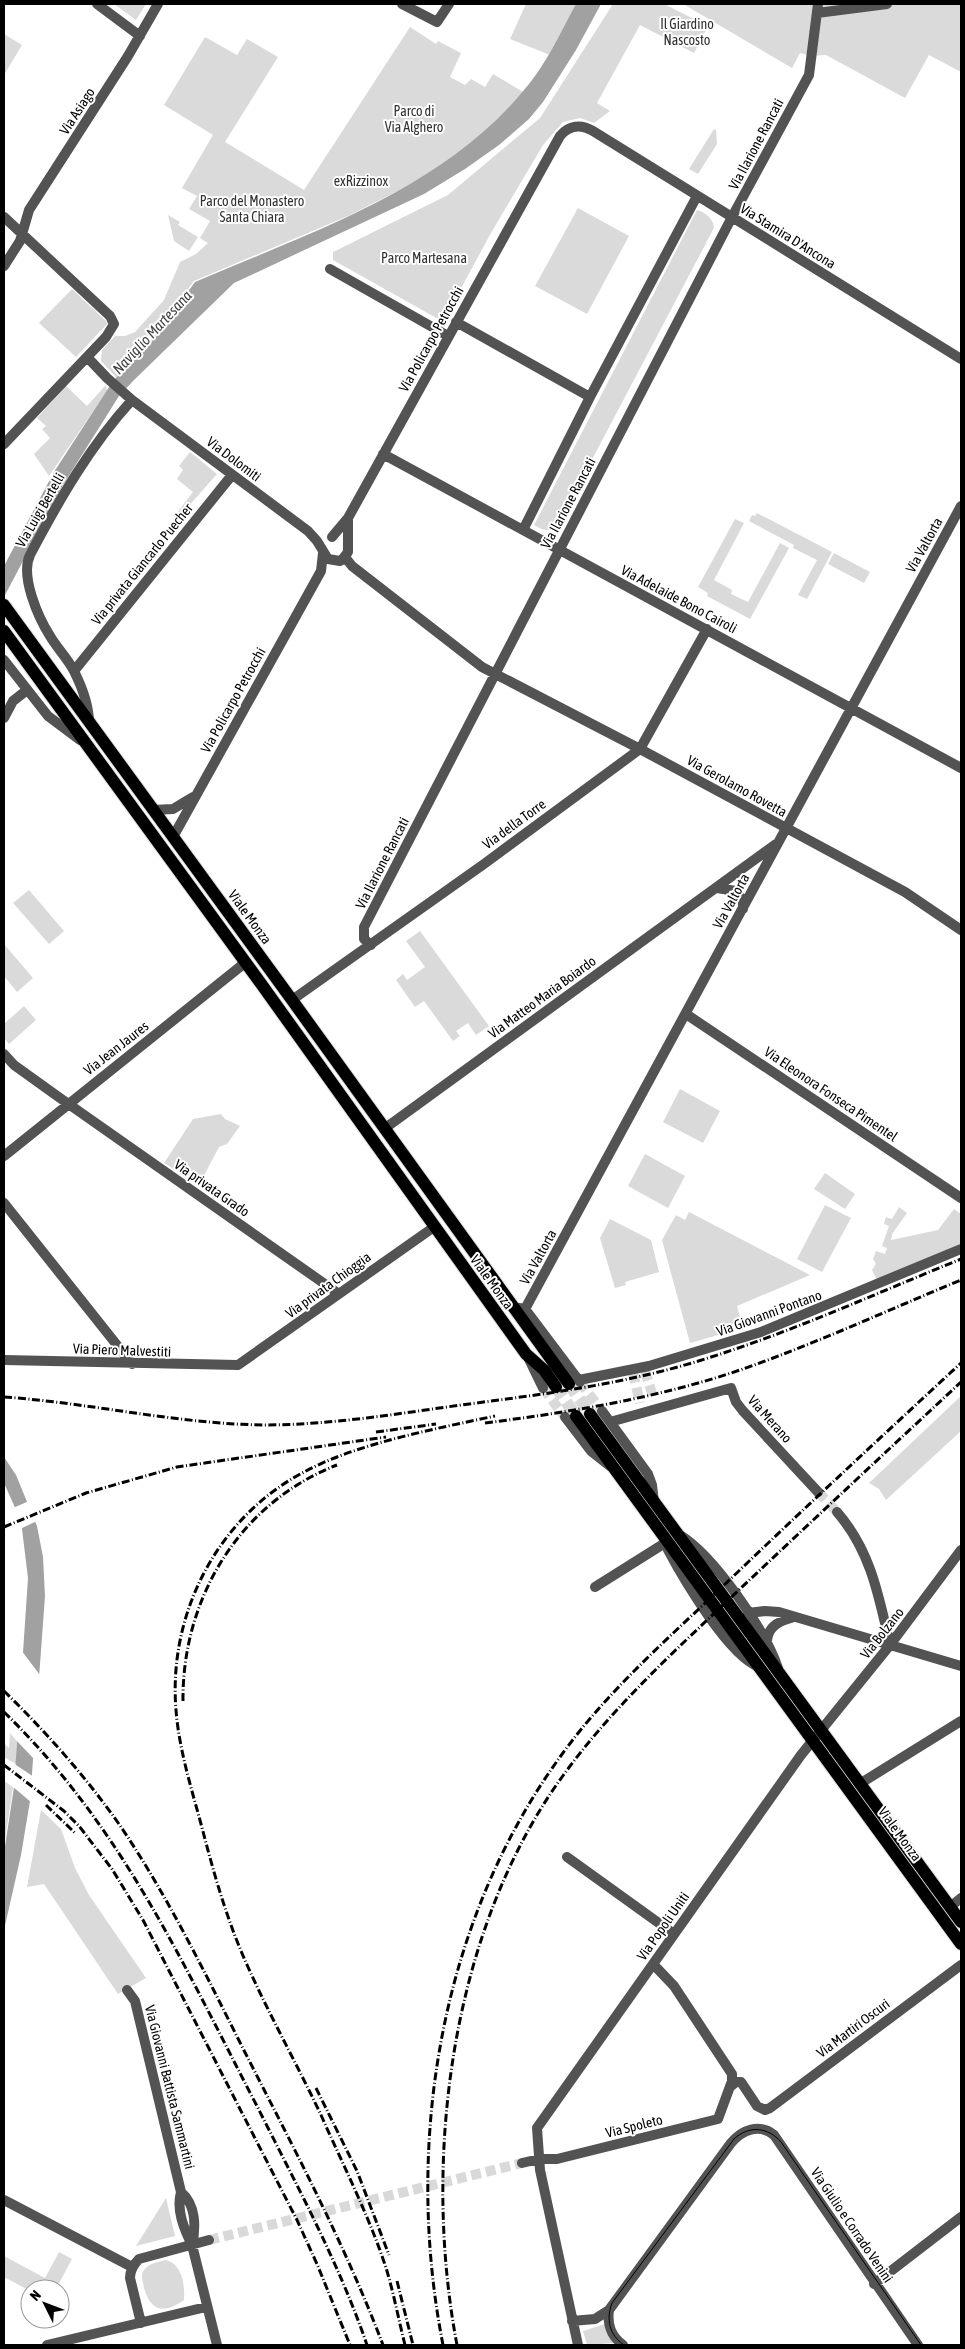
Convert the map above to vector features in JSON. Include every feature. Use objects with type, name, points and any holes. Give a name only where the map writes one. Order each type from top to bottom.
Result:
[{"type":"main road","name":"Viale Monza","points":[[5,607],[384,1129],[519,1308],[565,1384]]},
{"type":"main road","name":"Viale Monza","points":[[4,630],[246,962],[526,1354],[544,1370],[565,1384]]},
{"type":"main road","points":[[370,1138],[384,1129]]},
{"type":"main road","points":[[434,1227],[449,1216]]},
{"type":"main road","name":"Viale Monza","points":[[596,1412],[654,1502],[961,1922]]},
{"type":"main road","name":"Viale Monza","points":[[571,1416],[613,1468],[961,1944]]},
{"type":"street","points":[[97,4],[140,36]]},
{"type":"street","name":"Via Asiago","points":[[4,266],[14,252],[29,210],[140,36],[158,4]]},
{"type":"street","points":[[402,4],[437,22],[449,4]]},
{"type":"street","points":[[817,9],[831,4]]},
{"type":"street","points":[[817,9],[887,4]]},
{"type":"street","name":"Via Ilarione Rancati","points":[[371,944],[364,939],[364,927],[732,217],[809,75],[817,9]]},
{"type":"street","name":"Via Stamira D'Ancona","points":[[572,127],[589,129],[961,359]]},
{"type":"street","name":"Via Policarpo Petrocchi","points":[[332,537],[348,518],[560,136],[572,127]]},
{"type":"street","name":"Via Ilarione Rancati","points":[[524,530],[590,397],[697,196]]},
{"type":"street","points":[[4,217],[110,316],[113,322],[110,332],[4,444]]},
{"type":"street","points":[[330,269],[448,336]]},
{"type":"street","points":[[456,322],[590,397]]},
{"type":"street","name":"Via Dolomiti","points":[[87,357],[129,397],[308,531],[330,561],[342,559],[482,667],[495,674]]},
{"type":"street","name":"Via Luigi Bertelli","points":[[74,671],[41,619],[27,578],[26,566],[47,522],[75,476],[129,397]]},
{"type":"street","name":"Via Adelaide Bono Cairoli","points":[[383,454],[961,768]]},
{"type":"street","name":"Via privata Giancarlo Puecher","points":[[74,671],[232,475]]},
{"type":"street","name":"Via Valtorta","points":[[519,1308],[686,1014],[961,506]]},
{"type":"street","name":"Via Policarpo Petrocchi","points":[[346,543],[348,518]]},
{"type":"street","points":[[321,571],[342,559],[348,549],[346,543],[341,538],[332,537],[326,540],[323,550]]},
{"type":"street","name":"Via Policarpo Petrocchi","points":[[173,837],[321,571],[323,550]]},
{"type":"street","name":"Via della Torre","points":[[292,1000],[640,749],[707,629]]},
{"type":"street","name":"Viale Monza","points":[[4,660],[48,716],[72,733],[97,757]]},
{"type":"street","name":"Viale Monza","points":[[74,671],[88,708],[89,724]]},
{"type":"street","name":"Via Gerolamo Rovetta","points":[[495,674],[640,749],[915,898],[961,930]]},
{"type":"street","points":[[4,718],[13,701],[27,690]]},
{"type":"street","name":"Via Policarpo Petrocchi","points":[[153,810],[176,808],[199,791]]},
{"type":"street","name":"Via Matteo Maria Boiardo","points":[[384,1129],[779,842]]},
{"type":"street","points":[[717,888],[736,891],[743,901],[743,909]]},
{"type":"street","name":"Via Jean Jaures","points":[[4,1156],[246,962]]},
{"type":"street","name":"Via Eleonora Fonseca Pimentel","points":[[686,1014],[961,1198]]},
{"type":"street","name":"Via privata Grado","points":[[4,1054],[14,1065],[339,1294]]},
{"type":"street","points":[[4,1203],[132,1364]]},
{"type":"street","name":"Via privata Chioggia","points":[[238,1365],[434,1227]]},
{"type":"street","name":"Via Giovanni Pontano","points":[[565,1384],[645,1369],[780,1326],[961,1248]]},
{"type":"street","name":"Via Piero Malvestiti","points":[[4,1360],[238,1365]]},
{"type":"street","name":"Via Merano","points":[[610,1422],[656,1404],[731,1388],[736,1402],[743,1411],[818,1492]]},
{"type":"street","name":"Viale Monza","points":[[596,1412],[610,1422],[648,1474],[652,1485],[654,1502]]},
{"type":"street","points":[[837,1512],[854,1533],[866,1556],[890,1645]]},
{"type":"street","name":"Viale Monza","points":[[656,1527],[695,1595],[730,1644],[750,1664],[760,1668]]},
{"type":"street","name":"Viale Monza","points":[[676,1532],[704,1553],[748,1613],[767,1640],[783,1680]]},
{"type":"street","points":[[595,1587],[665,1544]]},
{"type":"street","name":"Via Bolzano","points":[[822,1731],[890,1645],[961,1550]]},
{"type":"street","points":[[748,1613],[770,1610],[961,1666]]},
{"type":"street","points":[[767,1640],[768,1633],[775,1624],[794,1617]]},
{"type":"street","points":[[861,1783],[961,1721]]},
{"type":"street","points":[[813,1741],[822,1731]]},
{"type":"street","name":"Via Popoli Uniti","points":[[539,2159],[537,2128],[813,1741]]},
{"type":"street","points":[[567,1857],[674,1934]]},
{"type":"street","points":[[950,1906],[961,1898]]},
{"type":"street","points":[[653,1964],[674,1986],[728,2066],[733,2076],[731,2086]]},
{"type":"street","name":"Via Martiri Oscuri","points":[[731,2086],[736,2082],[742,2084],[761,2109],[770,2108],[961,1965]]},
{"type":"street","name":"Via Giovanni Battista Sammartini","points":[[127,1990],[135,2001],[182,2192],[178,2202],[185,2230],[192,2245],[206,2308]]},
{"type":"street","name":"Via Spoleto","points":[[522,2163],[539,2159],[557,2159],[715,2121],[720,2116],[731,2086]]},
{"type":"street","name":"Via Giulio e Corrado Venini","points":[[609,2310],[731,2143],[744,2131],[758,2129],[769,2131],[774,2135],[874,2284],[918,2345]]},
{"type":"street","points":[[539,2159],[578,2345]]},
{"type":"street","points":[[4,2200],[132,2267]]},
{"type":"street","points":[[874,2284],[961,2217]]},
{"type":"street","points":[[141,2323],[130,2278],[132,2267],[139,2259],[209,2240]]},
{"type":"street","points":[[47,2345],[206,2308],[217,2345]]},
{"type":"street","points":[[572,2321],[595,2319],[609,2310]]},
{"type":"street","points":[[609,2310],[608,2320],[611,2332],[623,2345]]},
{"type":"green space","points":[[114,4],[146,4],[136,20]]},
{"type":"green space","points":[[526,4],[578,4],[550,55],[510,39]]},
{"type":"green space","name":"Parco Martesana","points":[[613,4],[664,4],[708,26],[694,53],[640,25],[597,103],[610,111],[594,123],[580,118],[563,122],[543,145],[491,233],[446,316],[440,320],[333,260],[333,252],[448,195],[540,118]]},
{"type":"green space","points":[[683,4],[961,4],[961,72],[929,55],[905,98],[826,55],[811,56],[800,53],[792,68]]},
{"type":"green space","points":[[410,27],[436,44],[438,41],[461,53],[450,77],[465,85],[471,79],[485,87],[493,74],[525,93],[478,139],[429,175],[348,216],[194,281],[181,299],[176,315],[117,378],[101,361],[102,350],[115,336],[125,336],[135,332],[164,300],[180,262],[196,254],[208,243],[200,238],[210,221],[189,209],[197,196],[182,188],[213,135],[164,105],[205,37],[237,55],[247,39],[278,57],[225,142],[304,190]]},
{"type":"green space","points":[[4,34],[22,45],[4,75]]},
{"type":"green space","points":[[714,129],[716,130],[717,144],[698,174],[689,169]]},
{"type":"green space","points":[[578,208],[629,236],[587,314],[535,286]]},
{"type":"green space","points":[[697,210],[708,216],[714,228],[557,526],[545,530],[534,525]]},
{"type":"green space","points":[[168,215],[180,222],[178,225],[198,237],[189,251],[174,241]]},
{"type":"green space","points":[[72,289],[108,323],[76,357],[39,323]]},
{"type":"green space","points":[[106,385],[107,391],[49,476],[34,454],[50,438],[42,429],[46,426],[37,418],[66,386],[87,406]]},
{"type":"green space","points":[[190,452],[217,474],[180,516],[177,513],[193,492],[177,479],[183,470],[179,466]]},
{"type":"green space","points":[[757,513],[832,552],[807,599],[798,595],[817,560],[793,548],[794,545],[749,521],[752,515],[755,516]]},
{"type":"green space","points":[[735,519],[744,523],[714,580],[732,590],[731,594],[748,602],[780,543],[789,548],[750,619],[707,596],[708,593],[698,587]]},
{"type":"green space","points":[[834,553],[870,572],[864,583],[828,564]]},
{"type":"green space","points":[[29,890],[64,931],[49,944],[13,903]]},
{"type":"green space","points":[[420,931],[489,1026],[476,1035],[468,1023],[456,1031],[460,1036],[453,1041],[424,1001],[415,1007],[396,980],[403,974],[407,980],[425,967],[406,941]]},
{"type":"green space","points":[[4,944],[33,978],[17,992],[4,976]]},
{"type":"green space","points":[[24,1006],[36,1020],[9,1044],[4,1038],[4,1024]]},
{"type":"green space","points":[[680,1089],[720,1111],[703,1143],[663,1122]]},
{"type":"green space","points":[[221,1114],[225,1119],[240,1126],[227,1144],[219,1147],[199,1185],[164,1163],[193,1119]]},
{"type":"green space","points":[[645,1154],[685,1176],[668,1208],[628,1186]]},
{"type":"green space","points":[[825,1173],[855,1194],[845,1209],[814,1189]]},
{"type":"green space","points":[[825,1205],[851,1218],[822,1272],[797,1259]]},
{"type":"green space","points":[[899,1207],[907,1213],[892,1234],[891,1240],[938,1230],[954,1209],[961,1214],[961,1244],[877,1280],[872,1270],[876,1264],[873,1259],[876,1251],[885,1254],[887,1248],[882,1246],[889,1226],[884,1224],[886,1217],[892,1219]]},
{"type":"green space","points":[[689,1212],[810,1275],[737,1306],[743,1328],[690,1343],[662,1240],[676,1215],[685,1220]]},
{"type":"green space","points":[[610,1219],[651,1240],[659,1272],[625,1282],[626,1285],[615,1288],[600,1238]]},
{"type":"green space","points":[[961,1396],[961,1431],[886,1500],[879,1489],[869,1483]]},
{"type":"green space","points":[[10,1733],[17,1741],[16,1764],[4,1757],[4,1743],[9,1748]]},
{"type":"green space","points":[[4,1781],[13,1787],[4,1847]]},
{"type":"green space","points":[[41,1810],[61,1829],[75,1868],[89,1895],[146,1978],[118,1994],[44,1884],[27,1887]]},
{"type":"green space","points":[[166,2198],[175,2236],[136,2246]]},
{"type":"green space","points":[[59,2252],[72,2259],[61,2279],[20,2279],[20,2286],[4,2277],[4,2256],[45,2278]]},
{"type":"green space","points":[[165,2260],[171,2262],[179,2270],[183,2281],[184,2300],[164,2309],[154,2306],[150,2302],[144,2288],[142,2276],[148,2266]]},
{"type":"green space","points":[[605,2324],[615,2343],[587,2345],[583,2331]]},
{"type":"shaded area","points":[[576,4],[601,4],[576,50],[543,102],[529,119],[499,145],[424,194],[234,283],[133,381],[119,396],[63,485],[4,597],[4,566],[54,472],[113,381],[176,316],[182,300],[195,282],[334,223],[380,201],[424,176],[465,147],[502,114],[535,76],[552,50]]},
{"type":"shaded area","points":[[4,1457],[16,1475],[37,1526],[43,1557],[45,1596],[30,1801],[21,1855],[4,1930],[4,1853],[14,1787],[28,1578],[21,1521],[4,1483]]},
{"type":"pier","points":[[29,1501],[37,1521],[20,1529],[13,1508]]},
{"type":"pier","points":[[21,1650],[43,1679],[34,1759],[15,1739]]},
{"type":"pier","points":[[13,1763],[34,1777],[32,1803],[12,1786]]},
{"type":"tunnel","points":[[645,1371],[654,1400]]},
{"type":"tunnel","points":[[633,1373],[640,1403]]},
{"type":"tunnel","points":[[580,1382],[602,1411]]},
{"type":"tunnel","points":[[569,1384],[590,1414]]},
{"type":"tunnel","points":[[556,1387],[576,1416]]},
{"type":"tunnel","points":[[543,1388],[565,1417]]},
{"type":"tunnel","points":[[818,1492],[837,1512]]},
{"type":"tunnel","points":[[209,2240],[522,2163]]},
{"type":"tram line","points":[[624,2345],[612,2332],[610,2326],[609,2315],[612,2303],[734,2139],[740,2134],[752,2130],[770,2133],[781,2142],[921,2345]]},
{"type":"railway","points":[[4,1397],[199,1421],[264,1425],[289,1425],[363,1418],[524,1397],[647,1375],[708,1358],[804,1324],[961,1259]]},
{"type":"railway","points":[[485,1423],[614,1403],[709,1380],[796,1349],[961,1280]]},
{"type":"railway","points":[[443,2345],[432,2269],[428,2193],[431,2116],[442,2039],[460,1964],[485,1891],[519,1822],[560,1757],[615,1690],[961,1363]]},
{"type":"railway","points":[[457,2345],[447,2274],[443,2200],[445,2125],[454,2050],[470,1976],[493,1905],[524,1838],[562,1777],[624,1702],[823,1510],[961,1382]]},
{"type":"railway","points":[[405,2345],[387,2271],[373,2232],[321,2115],[253,1978],[225,1908],[189,1782],[176,1710],[176,1674],[181,1638],[190,1604],[205,1572],[224,1542],[247,1515],[273,1491],[304,1472],[348,1453],[397,1438],[495,1416]]},
{"type":"railway","points":[[376,1432],[436,1424]]},
{"type":"railway","points":[[4,1527],[86,1493],[177,1467],[386,1437]]},
{"type":"railway","points":[[183,1701],[185,1663],[193,1626],[205,1592],[223,1559],[245,1529],[271,1504],[302,1482],[337,1465]]},
{"type":"railway","points":[[4,1691],[36,1723],[94,1791],[121,1827],[158,1886],[208,1979],[306,2173],[339,2241],[383,2345]]},
{"type":"railway","points":[[4,1712],[46,1756],[83,1803],[117,1850],[148,1900],[176,1950],[302,2196],[344,2284],[367,2345]]},
{"type":"railway","points":[[4,1765],[64,1811],[79,1826],[112,1869],[143,1920],[297,2220],[350,2345]]},
{"type":"railway","points":[[46,1805],[75,1833]]},
{"type":"railway","points":[[316,2088],[357,2171],[389,2255]]},
{"type":"railway","points":[[397,2281],[413,2345]]},
{"type":"park label","name":"Il Giardino Nascosto","points":[[687,32]]},
{"type":"park label","name":"Parco di Via Alghero","points":[[414,120]]},
{"type":"park label","name":"exRizzinox","points":[[361,181]]},
{"type":"park label","name":"Parco del Monastero Santa Chiara","points":[[252,210]]},
{"type":"water label","name":"Naviglio Martesana","points":[[152,332]]}]
